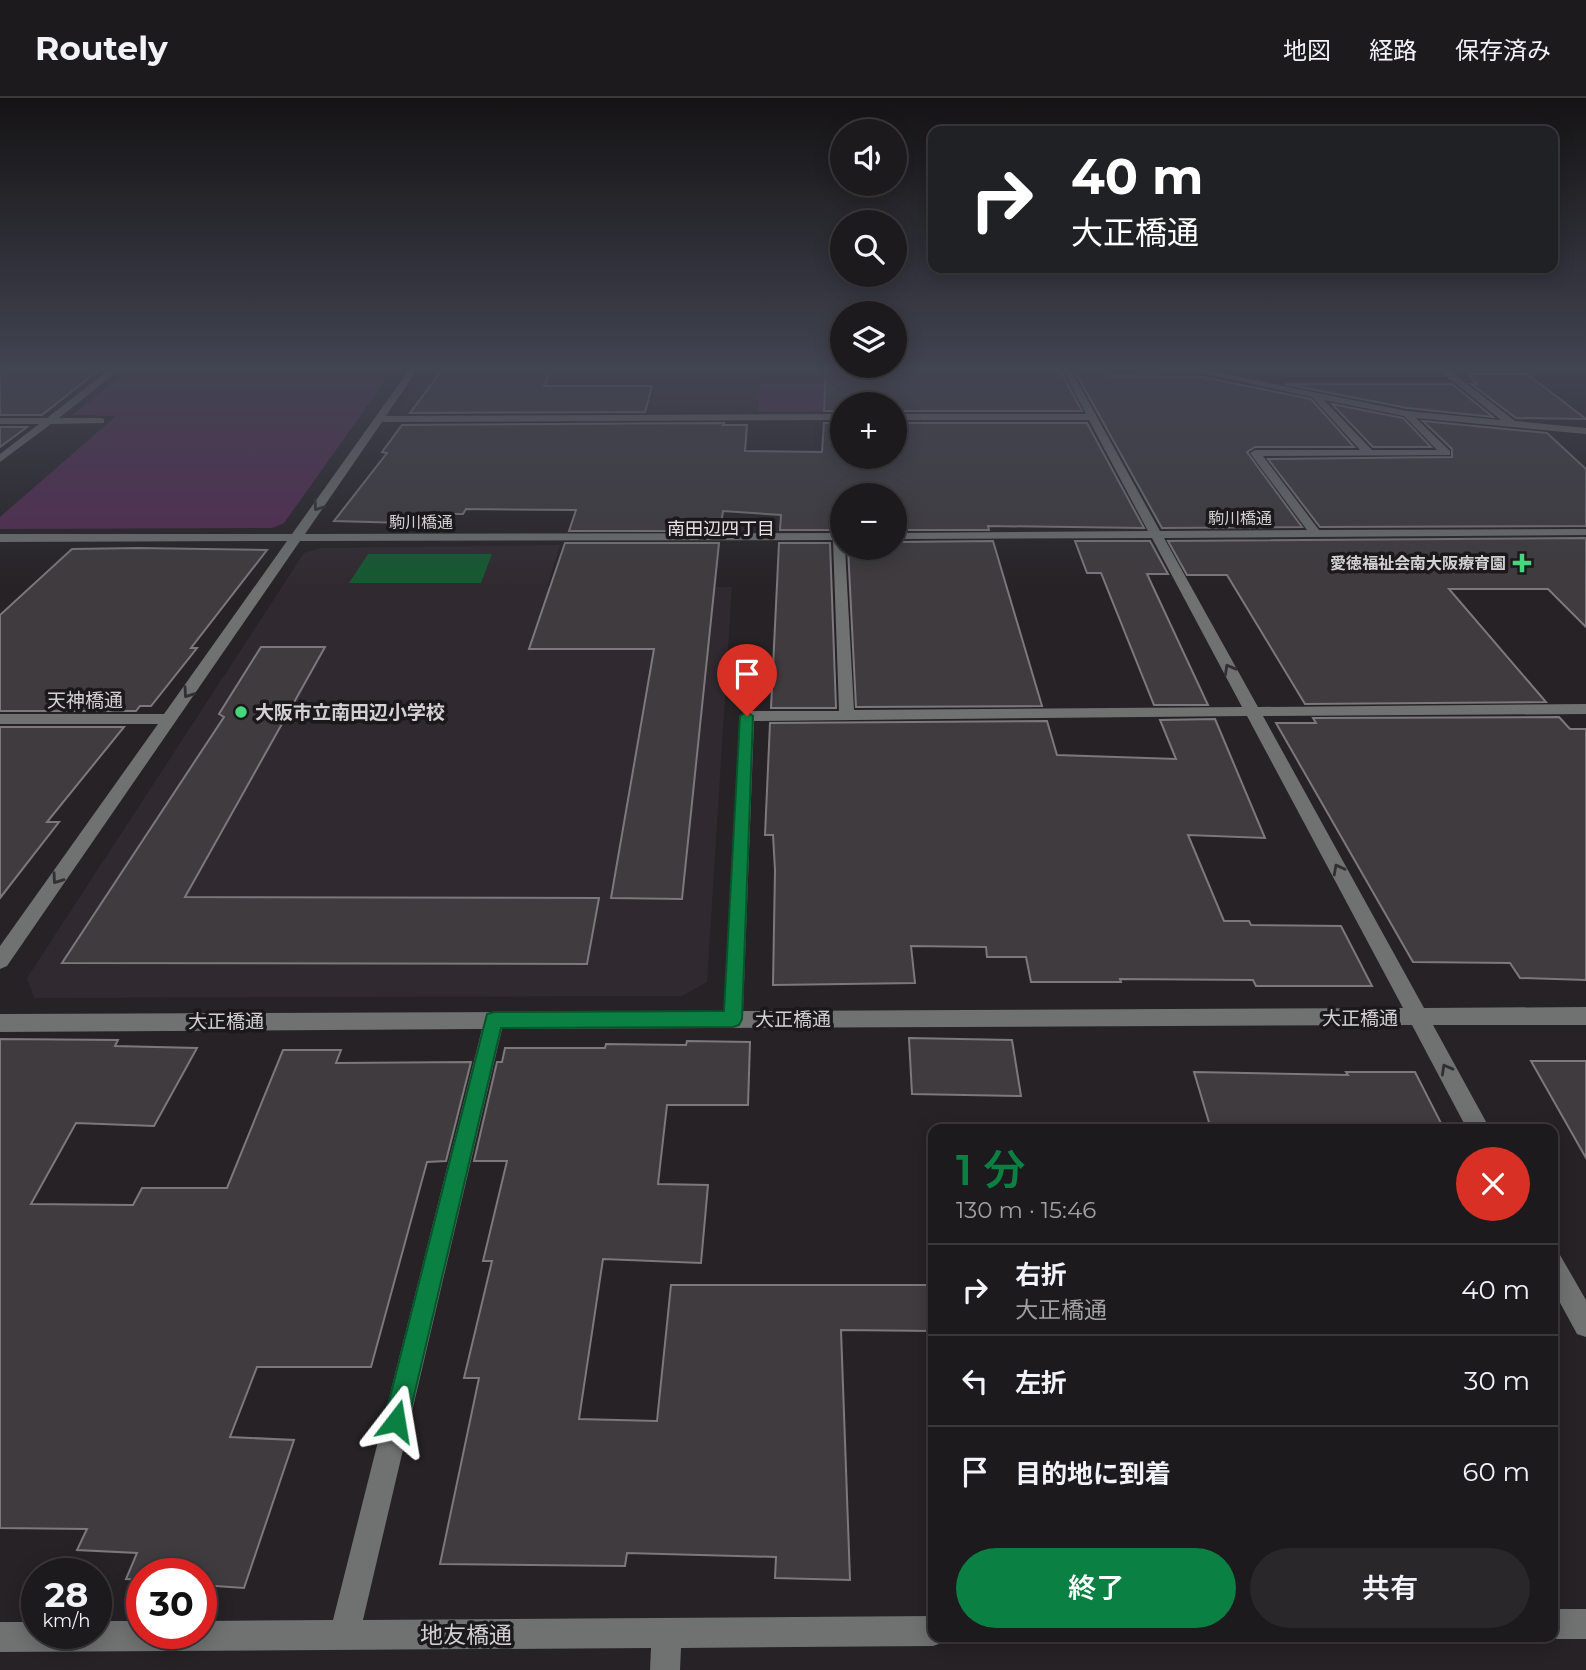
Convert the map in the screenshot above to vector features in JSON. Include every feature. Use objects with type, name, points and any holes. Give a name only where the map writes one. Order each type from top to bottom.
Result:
[{"type":"street","points":[[0,459],[20,443]]},
{"type":"street","points":[[0,961],[362,443]]},
{"type":"street","points":[[1106,443],[1476,1124]]},
{"type":"street","points":[[1360,443],[1369,453]]},
{"type":"street","points":[[1315,533],[1255,453],[1446,453],[1436,443]]},
{"type":"street","name":"駒川橋通","points":[[907,536],[1586,532]]},
{"type":"street","name":"駒川橋通","points":[[0,538],[830,536]]},
{"type":"street","points":[[842,560],[847,717]]},
{"type":"street","points":[[733,1019],[747,716],[1586,709]]},
{"type":"street","name":"天神橋通","points":[[0,719],[170,719]]},
{"type":"street","name":"大正橋通","points":[[0,1023],[1586,1016]]},
{"type":"street","points":[[344,1635],[494,1020]]},
{"type":"street","points":[[1558,1274],[1586,1325]]},
{"type":"street","points":[[1558,1625],[1586,1624]]},
{"type":"street","name":"地友橋通","points":[[0,1637],[928,1631]]},
{"type":"street","points":[[665,1670],[667,1634]]},
{"type":"shaded area","points":[[85,443],[341,443],[284,523],[272,528],[0,529],[0,517]]},
{"type":"shaded area","name":"大阪市立南田辺小学校","points":[[560,545],[547,587],[732,587],[707,982],[682,996],[34,998],[27,978],[304,553],[321,548]]},
{"type":"shaded area","points":[[368,554],[492,554],[481,583],[349,583]]},
{"type":"building","points":[[388,443],[746,443],[745,451],[822,452],[823,443],[830,443],[830,469],[907,469],[907,443],[1098,443],[1144,528],[988,526],[989,530],[907,530],[907,483],[830,483],[830,530],[780,530],[781,515],[723,511],[720,531],[569,531],[576,510],[466,509],[463,514],[426,514],[424,518],[410,518],[407,523],[334,521],[387,453],[382,452]]},
{"type":"building","points":[[1115,443],[1351,443],[1354,447],[1255,447],[1247,452],[1302,527],[1162,528]]},
{"type":"building","points":[[1370,443],[1427,443],[1431,447],[1373,447]]},
{"type":"building","points":[[1446,443],[1558,443],[1586,469],[1586,526],[1320,527],[1268,459],[1452,457],[1452,449]]},
{"type":"building","points":[[1586,538],[1586,627],[1548,589],[1449,589],[1546,702],[1305,704],[1227,575],[1187,575],[1168,541]]},
{"type":"building","points":[[993,541],[1042,706],[856,707],[849,560],[907,560],[907,542]]},
{"type":"building","points":[[1075,541],[1150,541],[1168,574],[1147,574],[1208,705],[1154,705],[1101,573],[1087,573]]},
{"type":"building","points":[[565,543],[719,543],[682,899],[611,898],[654,649],[529,649]]},
{"type":"building","points":[[779,543],[830,543],[836,708],[771,708]]},
{"type":"building","points":[[72,549],[267,550],[191,648],[197,648],[151,706],[140,706],[136,711],[0,711],[0,615]]},
{"type":"building","points":[[261,647],[325,647],[185,897],[599,898],[587,964],[62,963],[224,717],[219,714]]},
{"type":"building","points":[[1559,717],[1570,729],[1586,729],[1586,980],[1520,978],[1510,963],[1413,962],[1276,723],[1316,723],[1313,718]]},
{"type":"building","points":[[1215,719],[1265,838],[1188,835],[1224,921],[1249,921],[1251,925],[1341,926],[1372,986],[1256,986],[1253,980],[1120,979],[1121,982],[1031,982],[1026,957],[987,957],[986,947],[911,946],[915,983],[773,985],[775,870],[773,835],[765,835],[770,723],[1047,721],[1057,755],[1176,759],[1160,720]]},
{"type":"building","points":[[0,727],[124,727],[47,822],[59,822],[0,898]]},
{"type":"building","points":[[909,1038],[1012,1040],[1021,1096],[912,1094]]},
{"type":"building","points":[[0,1039],[118,1040],[115,1046],[197,1048],[154,1126],[76,1123],[31,1204],[133,1205],[142,1188],[227,1188],[283,1050],[341,1050],[336,1063],[471,1062],[446,1161],[427,1162],[371,1367],[257,1367],[230,1437],[294,1440],[244,1588],[217,1586],[217,1558],[135,1558],[137,1553],[77,1550],[87,1529],[0,1528]]},
{"type":"building","points":[[687,1041],[750,1042],[748,1105],[667,1105],[658,1184],[708,1185],[701,1263],[603,1259],[579,1419],[657,1421],[671,1285],[928,1285],[928,1331],[841,1330],[850,1580],[775,1578],[776,1557],[627,1553],[625,1566],[440,1564],[479,1378],[464,1378],[492,1261],[483,1261],[507,1161],[474,1161],[497,1062],[502,1062],[505,1048],[605,1048],[606,1044],[686,1045]]},
{"type":"building","points":[[1531,1061],[1586,1061],[1586,1158]]},
{"type":"building","points":[[1194,1072],[1348,1075],[1346,1072],[1415,1072],[1441,1124],[1210,1124]]},
{"type":"place","name":"愛徳福祉会南大阪療育園","points":[[1522,563]]},
{"type":"place","name":"大阪市立南田辺小学校","points":[[241,712]]},
{"type":"district","name":"南田辺四丁目","points":[[721,529]]},
{"type":"route","points":[[396,1421],[494,1020],[733,1019],[747,716]]}]
